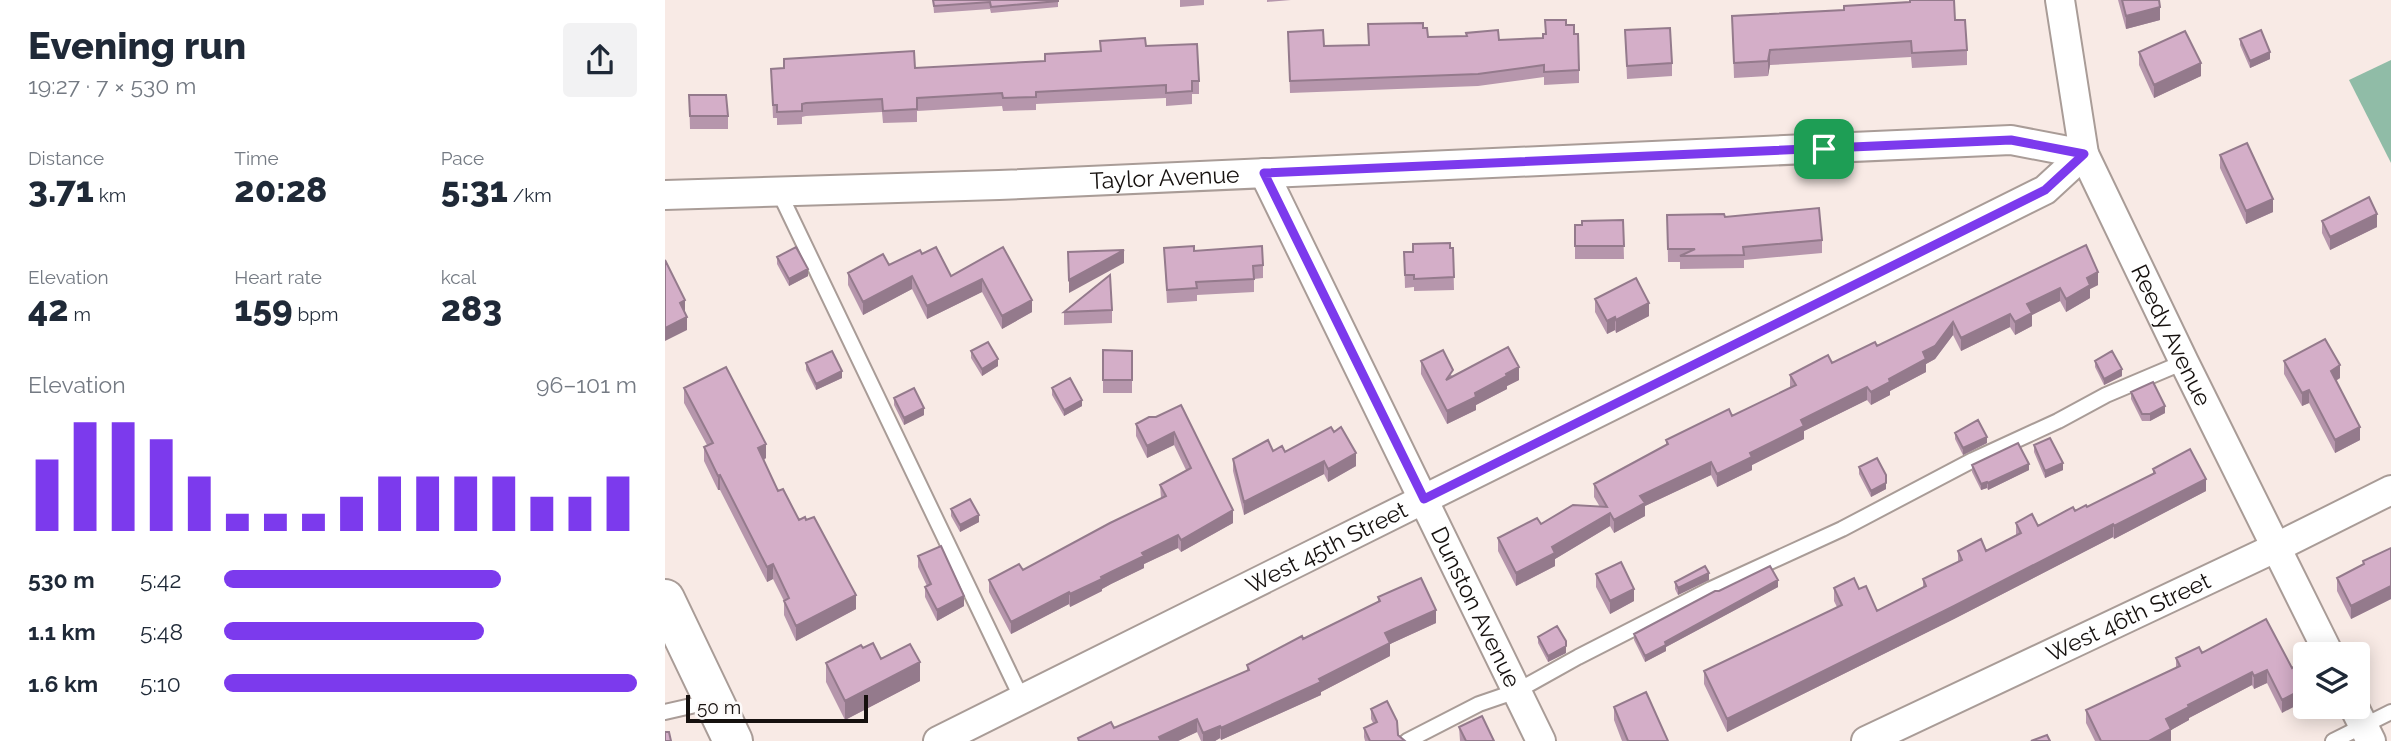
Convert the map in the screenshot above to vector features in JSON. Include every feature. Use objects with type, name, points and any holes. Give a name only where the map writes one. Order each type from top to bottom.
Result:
[{"type":"main road","points":[[665,600],[733,741]]},
{"type":"street","name":"Reedy Avenue","points":[[2060,0],[2084,154],[2183,362],[2323,642]]},
{"type":"street","name":"Taylor Avenue","points":[[665,195],[999,185],[2011,140],[2084,154]]},
{"type":"street","name":"West 45th Street","points":[[938,741],[2045,190],[2084,154]]},
{"type":"street","name":"Dunston Avenue","points":[[1264,173],[1541,741]]},
{"type":"street","name":"West 46th Street","points":[[1866,741],[2277,547],[2391,490]]},
{"type":"lane","points":[[779,192],[1022,699]]},
{"type":"lane","points":[[1407,741],[1479,704],[1517,691],[1711,589],[1842,529],[1951,471],[2106,395],[2183,362]]},
{"type":"lane","points":[[665,712],[714,700]]},
{"type":"lane","points":[[2333,741],[2391,712]]},
{"type":"green space","points":[[2391,60],[2391,163],[2349,80]]},
{"type":"building","points":[[933,0],[1058,1],[991,7],[990,2],[934,6]]},
{"type":"building","points":[[1910,0],[1954,0],[1955,20],[1965,20],[1967,50],[1912,53],[1911,41],[1770,50],[1768,61],[1734,63],[1732,16],[1844,10],[1844,6]]},
{"type":"building","points":[[2122,0],[2159,0],[2160,7],[2126,16]]},
{"type":"building","points":[[1545,20],[1566,20],[1566,25],[1574,25],[1574,34],[1578,34],[1579,70],[1544,72],[1544,65],[1478,74],[1290,81],[1288,32],[1323,30],[1324,46],[1369,45],[1368,24],[1423,23],[1428,37],[1467,36],[1466,33],[1498,30],[1499,40],[1543,38],[1543,34],[1546,34]]},
{"type":"building","points":[[1670,28],[1672,63],[1627,66],[1625,30]]},
{"type":"building","points":[[2261,30],[2270,52],[2250,61],[2240,39]]},
{"type":"building","points":[[2185,31],[2201,63],[2154,85],[2139,52]]},
{"type":"building","points":[[1145,38],[1146,46],[1197,44],[1199,81],[1192,81],[1192,91],[1166,93],[1166,85],[1036,92],[1036,97],[1003,98],[1002,93],[917,98],[917,109],[883,111],[882,99],[806,103],[802,104],[802,111],[777,112],[777,105],[773,105],[771,69],[784,68],[784,59],[914,51],[915,68],[1045,61],[1045,54],[1101,51],[1100,41]]},
{"type":"building","points":[[689,95],[726,95],[728,116],[690,116]]},
{"type":"building","points":[[2247,143],[2273,199],[2246,211],[2220,155]]},
{"type":"building","points":[[2369,197],[2377,214],[2330,237],[2322,221]]},
{"type":"building","points":[[1819,208],[1822,240],[1743,247],[1744,255],[1680,256],[1695,249],[1668,249],[1667,215],[1724,214],[1725,217]]},
{"type":"building","points":[[1623,220],[1624,246],[1575,246],[1575,225],[1582,225],[1582,221]]},
{"type":"building","points":[[1450,243],[1450,248],[1453,248],[1454,277],[1414,279],[1414,275],[1405,275],[1404,252],[1413,252],[1413,244]]},
{"type":"building","points":[[2086,245],[2098,272],[2087,278],[2090,285],[2066,299],[2060,288],[2027,304],[2032,313],[2015,322],[2010,314],[1961,338],[1953,322],[1935,346],[1923,352],[1926,359],[1889,379],[1890,382],[1871,392],[1867,387],[1801,420],[1804,426],[1750,453],[1752,457],[1717,474],[1711,462],[1640,496],[1645,503],[1614,520],[1610,513],[1552,547],[1555,553],[1516,573],[1498,538],[1537,518],[1541,524],[1573,505],[1607,507],[1594,484],[1668,444],[1666,440],[1729,409],[1732,416],[1796,385],[1790,375],[1828,355],[1832,363],[1875,342],[1877,346]]},
{"type":"building","points":[[1194,246],[1194,251],[1262,246],[1263,265],[1253,266],[1254,279],[1196,282],[1197,288],[1167,290],[1164,248]]},
{"type":"building","points":[[796,247],[808,269],[789,279],[777,257]]},
{"type":"building","points":[[936,247],[951,276],[1003,247],[1032,300],[1002,316],[982,279],[927,306],[912,276],[863,302],[848,273],[883,254],[889,265],[920,250],[922,254]]},
{"type":"building","points":[[1124,250],[1069,280],[1068,252]]},
{"type":"building","points":[[665,260],[685,300],[680,303],[687,317],[665,328]]},
{"type":"building","points":[[1110,275],[1112,310],[1064,312]]},
{"type":"building","points":[[1636,278],[1649,303],[1616,320],[1615,317],[1607,321],[1595,299]]},
{"type":"building","points":[[2325,339],[2340,365],[2331,371],[2360,427],[2335,440],[2309,390],[2302,393],[2284,361]]},
{"type":"building","points":[[988,342],[998,359],[982,369],[971,351]]},
{"type":"building","points":[[1508,347],[1519,367],[1475,393],[1476,397],[1447,411],[1421,361],[1443,350],[1453,370],[1446,380]]},
{"type":"building","points":[[1103,350],[1132,351],[1132,380],[1103,380]]},
{"type":"building","points":[[832,351],[842,371],[816,384],[806,363]]},
{"type":"building","points":[[2112,351],[2122,369],[2104,379],[2095,361]]},
{"type":"building","points":[[726,367],[766,444],[758,448],[778,491],[783,489],[799,520],[814,517],[856,595],[796,626],[784,601],[789,598],[773,564],[767,567],[704,447],[713,443],[684,388]]},
{"type":"building","points":[[1070,378],[1082,400],[1064,410],[1052,388]]},
{"type":"building","points":[[2153,382],[2165,406],[2150,414],[2142,414],[2131,392]]},
{"type":"building","points":[[914,388],[924,408],[904,418],[894,398]]},
{"type":"building","points":[[1181,405],[1233,510],[1181,540],[1178,535],[1142,553],[1144,556],[1101,577],[1102,579],[1070,594],[1069,592],[1011,622],[989,580],[1019,564],[1023,570],[1166,496],[1160,485],[1191,468],[1174,432],[1147,446],[1136,424]]},
{"type":"building","points":[[1978,420],[1987,437],[1963,448],[1955,433]]},
{"type":"building","points":[[1331,427],[1334,432],[1341,427],[1356,453],[1328,469],[1324,461],[1244,502],[1233,459],[1268,440],[1273,451],[1282,446],[1285,452]]},
{"type":"building","points":[[2050,438],[2063,463],[2045,471],[2034,445]]},
{"type":"building","points":[[2018,443],[2029,464],[1981,484],[1972,465]]},
{"type":"building","points":[[2190,449],[2206,479],[1727,719],[1704,671],[1842,605],[1834,588],[1854,578],[1859,589],[1866,586],[1877,611],[1926,586],[1923,579],[1962,560],[1958,551],[1981,539],[1986,551],[2021,533],[2016,523],[2032,514],[2038,526],[2073,507],[2075,511],[2086,505],[2087,507],[2155,473],[2153,469]]},
{"type":"building","points":[[1877,458],[1886,475],[1886,483],[1871,491],[1859,467]]},
{"type":"building","points":[[970,499],[979,515],[960,525],[951,509]]},
{"type":"building","points":[[941,546],[964,596],[937,610],[925,587],[931,584],[918,556]]},
{"type":"building","points":[[2391,548],[2391,586],[2351,606],[2337,578],[2364,564],[2363,561]]},
{"type":"building","points":[[1621,562],[1634,589],[1610,601],[1596,574]]},
{"type":"building","points":[[1705,566],[1709,573],[1678,588],[1675,582]]},
{"type":"building","points":[[1770,566],[1778,580],[1665,642],[1666,645],[1645,656],[1634,634],[1715,591]]},
{"type":"building","points":[[1421,578],[1436,610],[1385,633],[1390,643],[1319,679],[1321,682],[1221,728],[1220,726],[1203,733],[1197,719],[1159,737],[1161,741],[1079,741],[1078,738],[1111,722],[1114,728],[1249,670],[1247,665],[1302,636],[1303,639],[1380,601],[1378,597]]},
{"type":"building","points":[[2266,619],[2293,667],[2293,694],[2282,700],[2267,670],[2254,676],[2252,672],[2166,719],[2171,729],[2149,741],[2101,741],[2086,710],[2180,666],[2176,658],[2199,647],[2202,653]]},
{"type":"building","points":[[1557,626],[1566,646],[1548,656],[1538,637]]},
{"type":"building","points":[[873,643],[881,659],[910,644],[920,662],[845,701],[826,663],[861,645],[863,648]]},
{"type":"building","points":[[1646,692],[1668,741],[1628,741],[1614,707]]},
{"type":"building","points":[[1387,701],[1397,721],[1398,735],[1405,741],[1370,741],[1364,728],[1377,722],[1371,709]]},
{"type":"building","points":[[1482,716],[1494,741],[1466,741],[1459,727]]},
{"type":"building","points":[[665,732],[669,732],[671,741],[665,741]]},
{"type":"building","points":[[2047,735],[2050,741],[2031,741]]},
{"type":"route","points":[[2011,140],[2084,154],[2045,190],[1424,499],[1264,173],[1451,165],[1824,149],[2011,140]]}]
